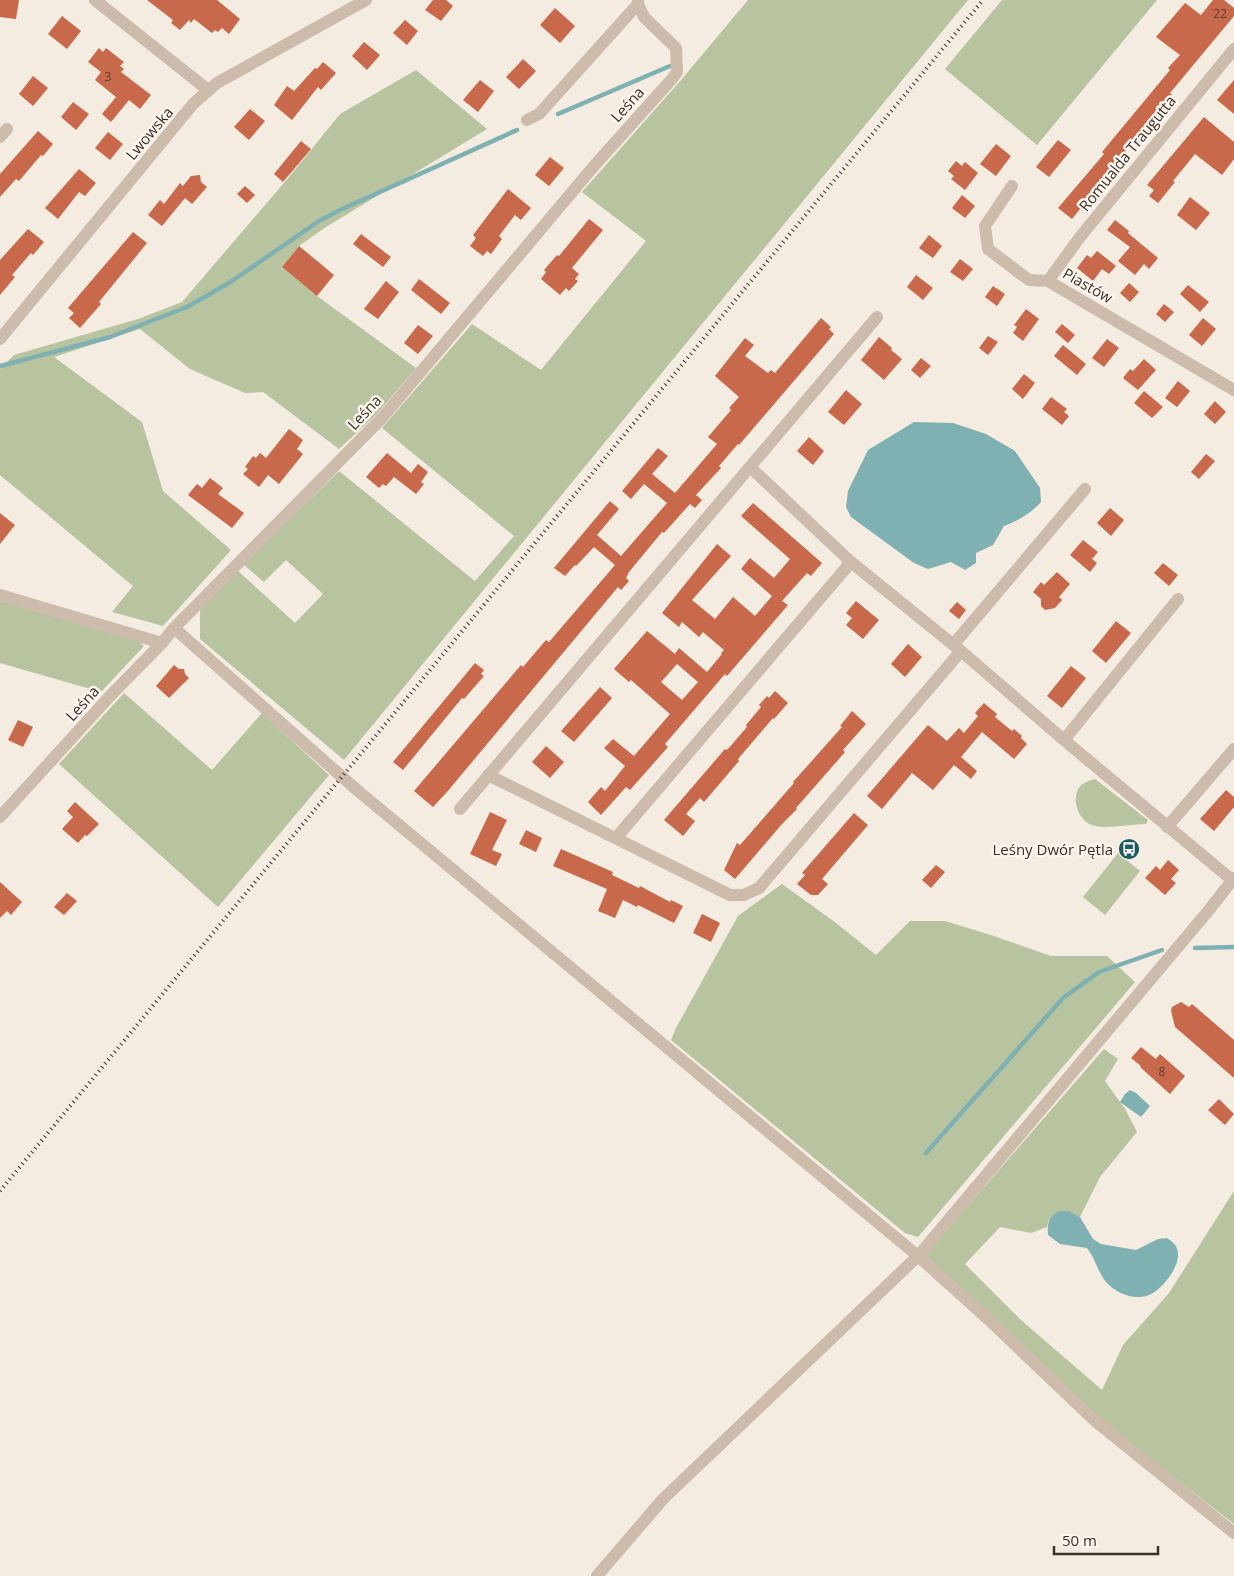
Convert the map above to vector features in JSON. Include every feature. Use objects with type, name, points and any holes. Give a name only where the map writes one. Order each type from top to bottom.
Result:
[{"type":"street","points":[[95,0],[208,90]]},
{"type":"street","name":"Lwowska","points":[[0,338],[194,104],[208,90],[347,4],[366,0]]},
{"type":"street","name":"Leśna","points":[[0,817],[174,628],[382,418],[594,166],[677,72],[676,48],[644,17],[638,2],[540,114],[527,120]]},
{"type":"street","name":"Romualda Traugutta","points":[[1048,281],[1086,230],[1234,49]]},
{"type":"street","name":"Piastów","points":[[1012,186],[985,226],[988,249],[1029,280],[1048,281],[1234,390]]},
{"type":"street","points":[[460,809],[877,317]]},
{"type":"street","points":[[598,1576],[662,1499],[918,1256],[1233,879],[1167,827],[957,648],[851,562],[750,467]]},
{"type":"street","points":[[488,775],[730,895],[744,895],[759,888],[957,648],[1085,488]]},
{"type":"street","points":[[616,838],[851,562]]},
{"type":"street","points":[[0,595],[162,643]]},
{"type":"street","points":[[1064,740],[1178,598]]},
{"type":"street","points":[[174,628],[357,790],[918,1256],[988,1319],[1094,1420],[1234,1533]]},
{"type":"street","points":[[1167,827],[1234,749]]},
{"type":"green space","points":[[748,0],[968,0],[344,760],[200,639],[200,610],[237,570],[295,623],[323,594],[286,560],[264,582],[243,564],[339,471],[475,581],[514,536],[382,428],[472,324],[541,370],[646,241],[582,192],[682,79]]},
{"type":"green space","points":[[1002,0],[1157,0],[1037,145],[945,69]]},
{"type":"green space","points":[[416,70],[487,129],[326,227],[299,246],[282,267],[317,296],[416,368],[376,415],[339,449],[263,392],[245,393],[190,369],[140,329],[54,357],[142,422],[163,491],[231,550],[163,626],[112,612],[133,586],[0,475],[0,369],[14,355],[138,319],[182,302],[340,114]]},
{"type":"green space","points":[[0,601],[137,640],[144,646],[101,692],[0,663]]},
{"type":"green space","points":[[124,693],[212,770],[262,713],[329,775],[218,907],[59,764]]},
{"type":"green space","points":[[1095,779],[1148,820],[1146,824],[1100,827],[1089,824],[1084,820],[1076,803],[1076,796],[1081,785]]},
{"type":"green space","points":[[1118,853],[1140,871],[1105,915],[1083,897]]},
{"type":"green space","points":[[782,884],[876,955],[910,921],[945,921],[1051,956],[1107,956],[1135,982],[918,1237],[905,1233],[671,1040],[738,916]]},
{"type":"green space","points":[[1104,1049],[1118,1059],[1105,1081],[1125,1109],[1137,1132],[1100,1177],[1080,1217],[1069,1211],[1049,1220],[1047,1227],[1031,1233],[1000,1227],[965,1264],[1021,1320],[1102,1390],[1123,1345],[1169,1293],[1234,1191],[1234,1524],[1098,1418],[925,1255]]},
{"type":"water","points":[[914,422],[953,423],[986,434],[1015,451],[1040,488],[1041,502],[1024,516],[1004,526],[993,545],[976,553],[976,563],[965,570],[951,562],[928,569],[914,563],[851,517],[846,507],[848,491],[868,450]]},
{"type":"water","points":[[1130,1090],[1150,1106],[1141,1117],[1120,1102]]},
{"type":"water","points":[[1060,1211],[1069,1211],[1080,1217],[1093,1239],[1101,1244],[1136,1250],[1158,1239],[1167,1238],[1177,1249],[1177,1262],[1174,1269],[1160,1288],[1149,1295],[1137,1297],[1120,1293],[1106,1282],[1087,1248],[1060,1244],[1048,1235],[1050,1220],[1053,1215]]},
{"type":"building","points":[[0,0],[19,0],[16,19],[0,17]]},
{"type":"building","points":[[147,0],[217,0],[240,19],[229,34],[222,28],[218,32],[215,30],[212,33],[194,19],[191,23],[189,20],[180,30],[171,23],[173,20]]},
{"type":"building","points":[[433,0],[446,0],[453,6],[441,21],[425,10]]},
{"type":"building","points":[[1213,0],[1224,0],[1234,8],[1234,16],[1170,93],[1172,95],[1072,219],[1058,208],[1104,154],[1102,152],[1170,70],[1168,68],[1180,55],[1156,37],[1185,3],[1201,15]]},
{"type":"building","points":[[555,8],[575,26],[560,43],[540,25]]},
{"type":"building","points":[[62,16],[81,31],[67,49],[48,34]]},
{"type":"building","points":[[405,20],[418,31],[407,45],[393,33]]},
{"type":"building","points":[[364,42],[380,55],[367,70],[352,56]]},
{"type":"building","points":[[99,48],[103,52],[106,48],[124,62],[120,66],[124,69],[121,72],[151,95],[140,109],[129,100],[111,122],[102,114],[116,97],[95,80],[101,72],[88,62]]},
{"type":"building","points":[[523,59],[536,71],[519,89],[506,77]]},
{"type":"building","points":[[323,62],[336,73],[321,90],[318,87],[292,120],[274,105],[287,86],[294,91]]},
{"type":"building","points":[[33,76],[48,88],[33,106],[19,94]]},
{"type":"building","points":[[480,80],[494,91],[478,112],[463,100]]},
{"type":"building","points":[[1234,80],[1234,114],[1217,100]]},
{"type":"building","points":[[73,102],[89,114],[76,130],[61,117]]},
{"type":"building","points":[[250,109],[265,121],[249,140],[234,127]]},
{"type":"building","points":[[1204,117],[1234,142],[1234,159],[1222,175],[1195,154],[1158,203],[1149,196],[1154,190],[1147,185]]},
{"type":"building","points":[[38,131],[53,144],[19,181],[16,179],[0,197],[0,174]]},
{"type":"building","points":[[108,132],[123,144],[110,160],[95,148]]},
{"type":"building","points":[[1058,140],[1071,150],[1049,177],[1036,167]]},
{"type":"building","points":[[301,141],[311,149],[283,182],[274,174]]},
{"type":"building","points":[[996,144],[1011,156],[996,176],[980,164]]},
{"type":"building","points":[[550,157],[564,168],[549,186],[535,175]]},
{"type":"building","points":[[956,161],[962,166],[965,162],[978,173],[965,190],[951,179],[954,176],[948,171]]},
{"type":"building","points":[[79,169],[96,183],[85,196],[79,192],[58,219],[45,208]]},
{"type":"building","points":[[200,175],[201,182],[207,187],[192,204],[185,198],[162,226],[148,215],[160,200],[164,204],[180,183],[183,186],[191,176]]},
{"type":"building","points":[[245,186],[255,195],[247,203],[237,194]]},
{"type":"building","points":[[508,189],[531,208],[521,220],[515,215],[499,236],[502,239],[491,254],[487,251],[483,256],[470,246],[476,238],[473,235]]},
{"type":"building","points":[[962,195],[975,206],[965,218],[952,208]]},
{"type":"building","points":[[1190,197],[1210,213],[1196,230],[1177,215]]},
{"type":"building","points":[[589,219],[603,230],[572,268],[579,274],[575,279],[578,281],[569,291],[566,288],[560,295],[541,279],[546,272],[544,270],[557,255],[559,256]]},
{"type":"building","points":[[1115,220],[1158,258],[1149,269],[1144,264],[1135,275],[1118,261],[1130,247],[1107,230]]},
{"type":"building","points":[[28,229],[44,242],[33,255],[31,253],[12,275],[15,277],[0,295],[0,260]]},
{"type":"building","points":[[133,232],[147,243],[99,302],[101,304],[80,328],[69,318],[74,313],[68,308]]},
{"type":"building","points":[[361,234],[391,257],[383,267],[353,244]]},
{"type":"building","points":[[929,235],[942,246],[933,258],[919,248]]},
{"type":"building","points":[[299,246],[334,275],[317,296],[282,267]]},
{"type":"building","points":[[1097,251],[1116,266],[1109,274],[1102,269],[1093,281],[1077,268],[1087,255],[1091,258]]},
{"type":"building","points":[[960,259],[973,269],[963,281],[950,272]]},
{"type":"building","points":[[916,275],[933,288],[923,300],[907,287]]},
{"type":"building","points":[[419,279],[450,303],[441,314],[411,290]]},
{"type":"building","points":[[386,281],[399,292],[378,319],[364,309]]},
{"type":"building","points":[[1129,283],[1139,292],[1130,302],[1120,293]]},
{"type":"building","points":[[1188,285],[1209,302],[1200,312],[1180,294]]},
{"type":"building","points":[[993,286],[1005,294],[997,306],[985,297]]},
{"type":"building","points":[[1164,304],[1174,312],[1165,322],[1156,314]]},
{"type":"building","points":[[1026,309],[1039,319],[1023,341],[1013,333],[1017,327],[1014,325]]},
{"type":"building","points":[[821,318],[831,327],[829,329],[834,334],[719,466],[721,468],[696,495],[702,500],[695,508],[690,504],[664,533],[662,532],[629,572],[626,578],[629,581],[621,590],[618,587],[433,807],[414,791],[521,665],[523,667],[546,640],[549,642],[615,565],[594,547],[565,576],[554,568],[610,501],[619,509],[597,535],[621,556],[667,503],[644,484],[631,499],[622,491],[658,448],[668,456],[652,474],[675,493],[717,444],[708,437],[731,410],[729,408],[739,397],[715,376],[745,338],[754,345],[745,356],[768,373],[771,370],[775,373]]},
{"type":"building","points":[[1203,318],[1216,329],[1202,346],[1189,335]]},
{"type":"building","points":[[1062,324],[1075,335],[1068,343],[1055,332]]},
{"type":"building","points":[[418,325],[433,336],[418,354],[404,343]]},
{"type":"building","points":[[988,336],[998,342],[988,355],[979,348]]},
{"type":"building","points":[[879,337],[902,359],[884,380],[861,360]]},
{"type":"building","points":[[1107,339],[1119,348],[1104,367],[1092,358]]},
{"type":"building","points":[[1063,345],[1086,364],[1077,375],[1054,356]]},
{"type":"building","points":[[921,358],[931,366],[920,378],[911,370]]},
{"type":"building","points":[[1144,359],[1156,370],[1138,390],[1123,378],[1130,369],[1133,371]]},
{"type":"building","points":[[1024,374],[1035,383],[1023,399],[1012,389]]},
{"type":"building","points":[[1178,381],[1190,391],[1177,407],[1165,398]]},
{"type":"building","points":[[846,390],[862,404],[844,425],[828,412]]},
{"type":"building","points":[[1144,391],[1163,407],[1152,418],[1134,403]]},
{"type":"building","points":[[1051,397],[1067,409],[1064,412],[1069,416],[1062,425],[1042,409]]},
{"type":"building","points":[[1215,401],[1226,412],[1215,424],[1204,414]]},
{"type":"building","points":[[289,429],[303,440],[297,449],[303,454],[279,484],[268,475],[259,487],[243,474],[248,469],[245,467],[253,456],[256,458],[260,453],[266,458]]},
{"type":"building","points":[[809,437],[824,451],[813,465],[797,451]]},
{"type":"building","points":[[387,453],[411,473],[418,464],[428,472],[421,482],[424,484],[416,494],[394,477],[386,486],[383,484],[379,488],[366,477]]},
{"type":"building","points":[[1206,454],[1215,461],[1199,479],[1191,472]]},
{"type":"building","points":[[210,478],[223,488],[218,494],[244,513],[232,528],[188,495],[197,484],[202,488]]},
{"type":"building","points":[[753,503],[822,563],[811,576],[807,573],[782,601],[788,605],[665,744],[668,747],[630,790],[626,787],[601,815],[588,802],[601,787],[605,791],[625,766],[604,748],[613,739],[634,756],[670,714],[631,680],[629,682],[614,669],[647,631],[675,654],[679,648],[707,672],[724,650],[703,632],[699,637],[682,622],[679,627],[662,613],[717,544],[731,556],[692,600],[715,619],[733,597],[755,616],[772,596],[741,569],[750,558],[774,578],[790,559],[741,516]],"holes":[[[677,664],[698,682],[682,700],[661,682]]]},
{"type":"building","points":[[1110,508],[1124,520],[1111,536],[1097,523]]},
{"type":"building","points":[[0,513],[15,525],[0,544]]},
{"type":"building","points":[[1083,540],[1098,552],[1092,559],[1097,563],[1090,572],[1070,555]]},
{"type":"building","points":[[1163,563],[1178,575],[1169,586],[1154,573]]},
{"type":"building","points":[[1057,572],[1070,584],[1059,597],[1062,600],[1055,608],[1045,610],[1041,606],[1041,599],[1033,592],[1041,582],[1044,585]]},
{"type":"building","points":[[856,601],[879,620],[863,639],[846,625],[852,618],[846,613]]},
{"type":"building","points":[[957,602],[966,610],[959,619],[949,611]]},
{"type":"building","points":[[1116,621],[1131,633],[1106,663],[1092,651]]},
{"type":"building","points":[[908,644],[922,657],[905,677],[891,664]]},
{"type":"building","points":[[475,663],[484,670],[481,674],[484,676],[464,699],[462,698],[403,770],[393,762]]},
{"type":"building","points":[[174,665],[179,669],[184,669],[185,674],[189,678],[169,698],[156,686]]},
{"type":"building","points":[[1071,666],[1086,678],[1062,708],[1047,696]]},
{"type":"building","points":[[600,687],[612,698],[574,742],[561,731]]},
{"type":"building","points":[[775,691],[788,703],[738,759],[739,761],[704,802],[700,798],[686,814],[695,821],[683,836],[664,820],[725,749],[727,750],[747,727],[746,725],[761,707],[759,705],[767,696],[769,698]]},
{"type":"building","points":[[984,703],[997,714],[995,717],[1012,731],[1014,729],[1027,744],[1014,759],[982,732],[961,757],[977,771],[971,779],[954,765],[933,790],[912,773],[882,809],[867,796],[928,725],[947,741],[959,728],[964,733],[978,716],[975,713]]},
{"type":"building","points":[[852,711],[866,724],[797,809],[735,879],[724,870],[737,843],[740,845],[842,727],[840,726]]},
{"type":"building","points":[[18,720],[33,727],[23,747],[8,740]]},
{"type":"building","points":[[546,746],[564,762],[550,778],[532,762]]},
{"type":"building","points":[[1226,790],[1234,797],[1234,807],[1214,831],[1200,819]]},
{"type":"building","points":[[75,802],[99,824],[78,843],[62,829],[73,817],[67,811]]},
{"type":"building","points":[[490,812],[507,820],[492,850],[502,854],[496,866],[470,854]]},
{"type":"building","points":[[854,813],[868,825],[822,879],[828,884],[818,895],[811,895],[797,884],[805,875],[802,873]]},
{"type":"building","points":[[526,830],[542,838],[536,852],[519,844]]},
{"type":"building","points":[[561,849],[613,872],[612,875],[639,888],[640,886],[670,902],[671,900],[683,906],[674,923],[638,905],[637,907],[623,900],[615,918],[598,911],[607,889],[553,866]]},
{"type":"building","points":[[1168,860],[1179,870],[1171,879],[1176,883],[1165,895],[1145,878],[1156,866],[1160,870]]},
{"type":"building","points":[[936,865],[945,872],[931,888],[922,880]]},
{"type":"building","points":[[0,882],[22,902],[11,915],[7,911],[0,918]]},
{"type":"building","points":[[67,893],[77,901],[64,915],[54,907]]},
{"type":"building","points":[[702,914],[720,923],[711,942],[693,933]]},
{"type":"building","points":[[1181,1002],[1189,1007],[1192,1004],[1234,1040],[1234,1078],[1175,1027],[1171,1011],[1172,1007]]},
{"type":"building","points":[[1141,1047],[1156,1059],[1160,1054],[1185,1076],[1170,1094],[1131,1058]]},
{"type":"building","points":[[1219,1099],[1234,1114],[1225,1125],[1208,1110]]},
{"type":"waterway","points":[[558,114],[670,66]]},
{"type":"waterway","points":[[0,366],[110,337],[187,307],[229,283],[319,221],[517,130]]},
{"type":"waterway","points":[[1195,948],[1234,947]]},
{"type":"waterway","points":[[926,1153],[1063,998],[1099,972],[1162,950]]},
{"type":"railway","points":[[0,1191],[983,0]]},
{"type":"place","name":"Leśny Dwór Pętla","points":[[1129,849]]}]
